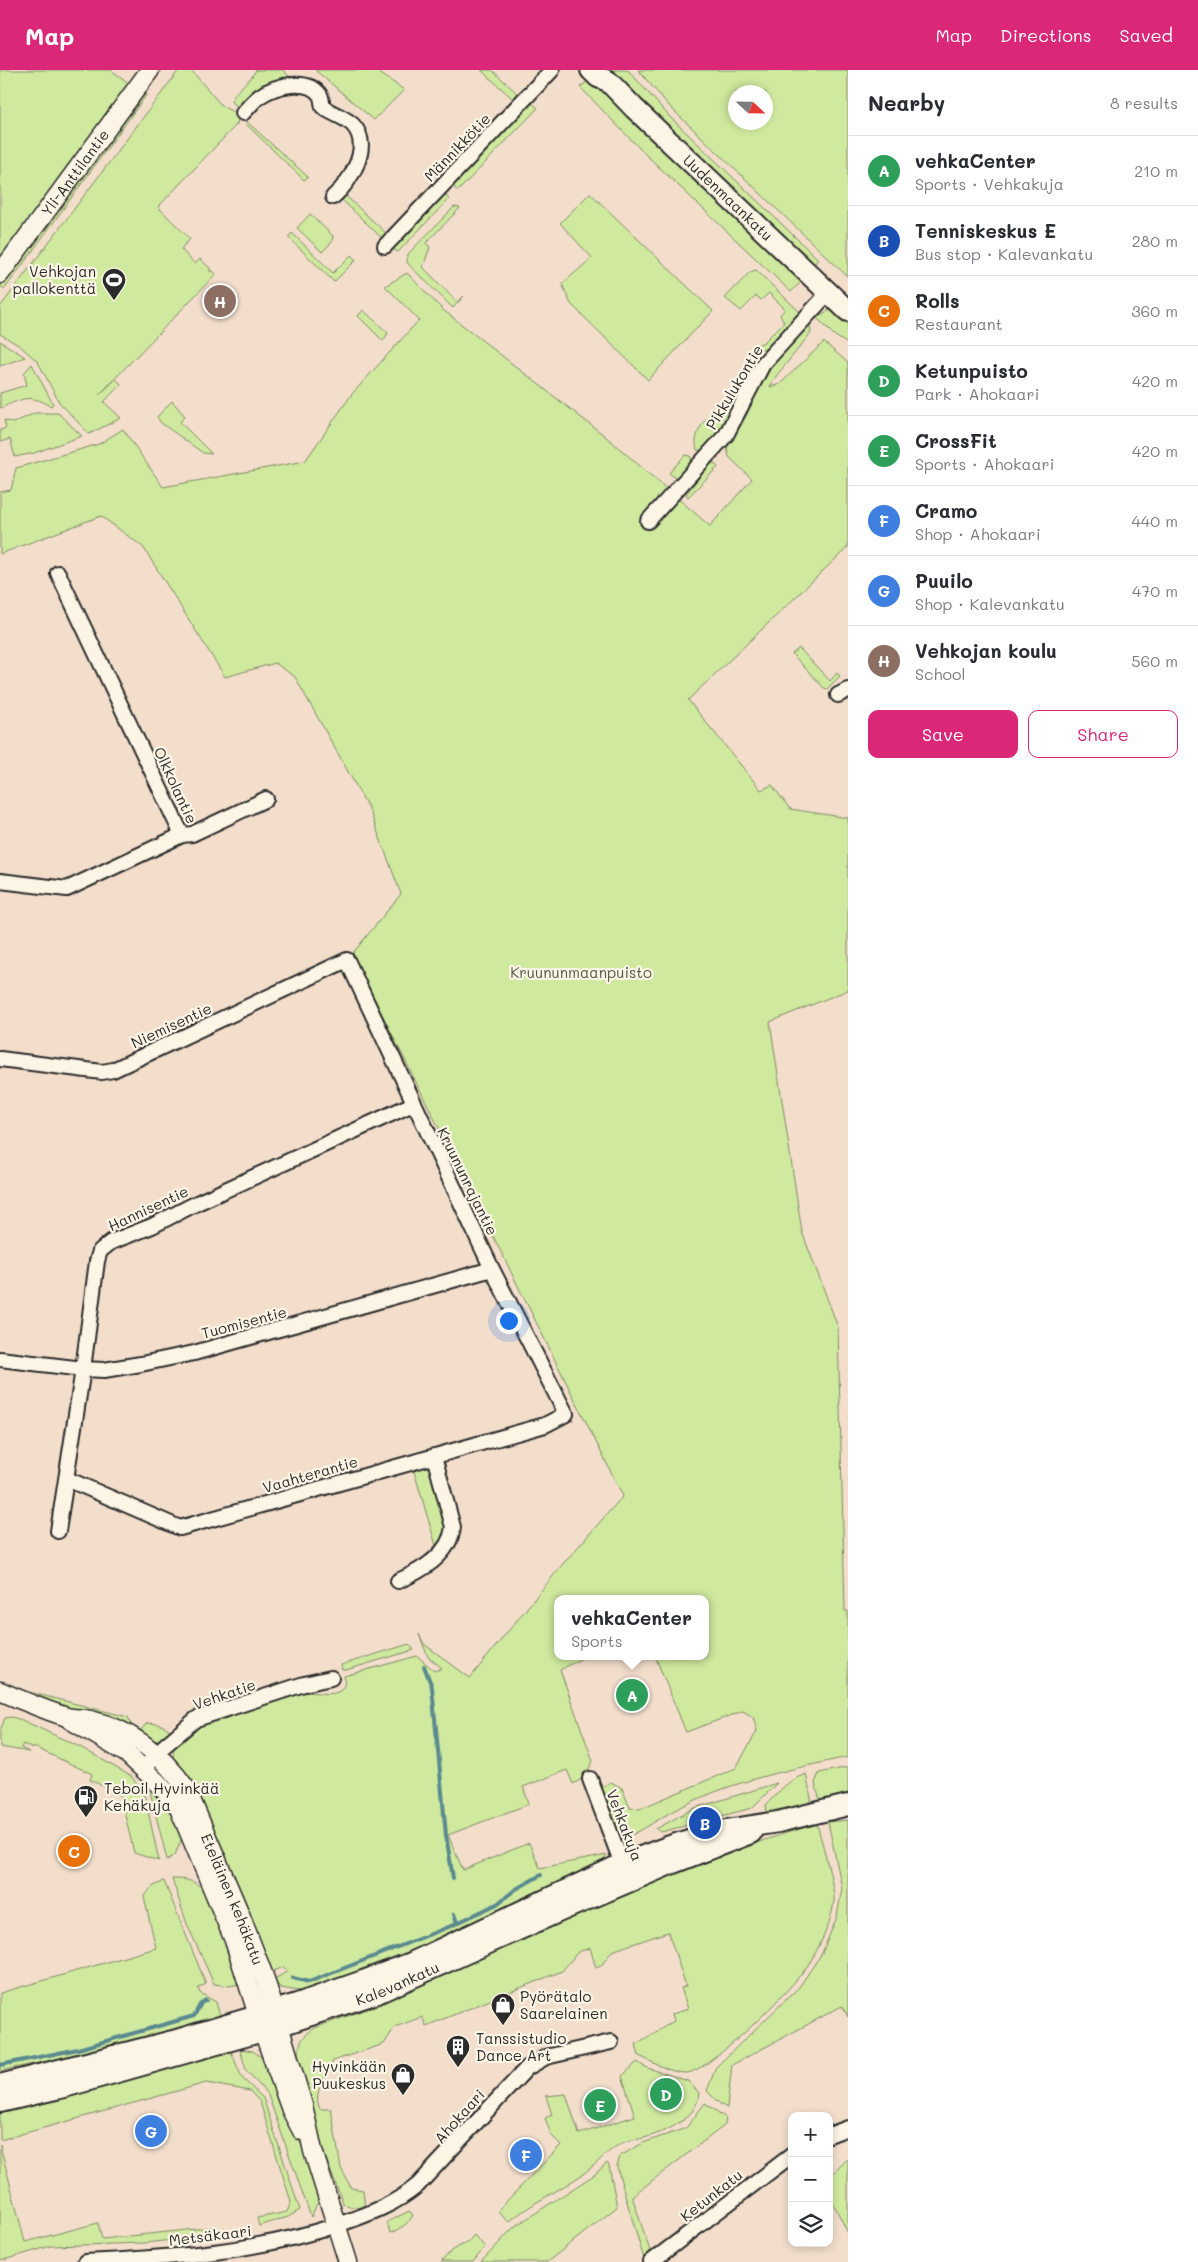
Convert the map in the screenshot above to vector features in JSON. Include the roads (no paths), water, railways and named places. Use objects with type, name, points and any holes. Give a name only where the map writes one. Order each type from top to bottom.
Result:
[{"type":"main road","name":"Uudenmaankatu","points":[[591,70],[598,77],[607,75],[634,108],[848,311]]},
{"type":"main road","name":"Kalevankatu","points":[[0,2085],[269,2021],[376,1993],[419,1976],[626,1873],[670,1846],[714,1832],[778,1822],[848,1805]]},
{"type":"main road","name":"Kalevankatu","points":[[0,2102],[64,2087],[269,2021]]},
{"type":"street","name":"Yli-Anttilantie","points":[[0,274],[150,70]]},
{"type":"street","name":"Männikkötie","points":[[385,246],[552,70]]},
{"type":"street","points":[[243,113],[258,97],[273,88],[294,84],[312,89],[320,95],[323,107],[354,126],[360,137],[357,163],[351,178],[333,197]]},
{"type":"street","name":"Pikkulukontie","points":[[648,521],[726,435],[755,377],[772,351],[829,292]]},
{"type":"street","name":"Olkkolantie","points":[[0,881],[67,889],[182,836],[58,573]]},
{"type":"street","points":[[182,836],[192,834],[266,799]]},
{"type":"street","name":"Niemisentie","points":[[0,1059],[102,1072],[113,1070],[346,960]]},
{"type":"street","name":"Kruununrajantie","points":[[346,960],[492,1269],[566,1414]]},
{"type":"street","name":"Hannisentie","points":[[58,1531],[83,1369],[97,1260],[100,1252],[111,1242],[152,1226],[413,1104]]},
{"type":"street","name":"Tuomisentie","points":[[0,1359],[104,1370],[142,1364],[194,1353],[492,1269]]},
{"type":"street","name":"Vaahterantie","points":[[67,1479],[180,1528],[545,1425],[566,1414]]},
{"type":"street","points":[[398,1581],[420,1572],[429,1565],[452,1538],[453,1527],[434,1456]]},
{"type":"street","name":"Vehkatie","points":[[144,1768],[157,1753],[196,1719],[304,1684],[332,1678]]},
{"type":"street","name":"Eteläinen kehäkatu","points":[[0,1692],[66,1717],[90,1720],[116,1728],[143,1742],[157,1753],[174,1772],[197,1810],[240,1914],[269,2021]]},
{"type":"street","name":"Eteläinen kehäkatu","points":[[66,1717],[86,1731],[122,1750],[144,1768],[178,1806],[303,2105],[313,2151],[348,2262]]},
{"type":"street","name":"Vehkakuja","points":[[590,1779],[626,1873]]},
{"type":"street","name":"Ahokaari","points":[[336,2225],[380,2210],[402,2199],[418,2185],[527,2068],[546,2057],[611,2042]]},
{"type":"street","points":[[833,2134],[848,2128]]},
{"type":"street","name":"Ketunkatu","points":[[651,2262],[789,2157]]},
{"type":"street","name":"Metsäkaari","points":[[85,2262],[146,2259],[238,2250],[311,2234],[336,2225]]},
{"type":"waterway","points":[[424,1666],[432,1687],[446,1835],[453,1878]]},
{"type":"waterway","points":[[293,1978],[309,1982],[451,1926],[497,1904],[516,1889],[541,1875]]},
{"type":"waterway","points":[[454,1914],[457,1923]]},
{"type":"waterway","points":[[0,2065],[78,2049],[194,2016],[201,2003],[206,2000]]},
{"type":"place","name":"Vehkojan pallokenttä","points":[[114,301]]},
{"type":"place","name":"Vehkojan koulu","points":[[220,301]]},
{"type":"place","name":"vehkaCenter","points":[[632,1695]]},
{"type":"place","name":"Teboil Hyvinkää Kehäkuja","points":[[86,1818]]},
{"type":"place","name":"Tenniskeskus E","points":[[705,1823]]},
{"type":"place","name":"Rolls","points":[[74,1851]]},
{"type":"place","name":"Pyörätalo Saarelainen","points":[[503,2026]]},
{"type":"place","name":"Tanssistudio Dance Art","points":[[458,2068]]},
{"type":"place","name":"Ketunpuisto","points":[[666,2094]]},
{"type":"place","name":"Hyvinkään Puukeskus","points":[[403,2096]]},
{"type":"place","name":"CrossFit","points":[[600,2105]]},
{"type":"place","name":"Puuilo","points":[[151,2131]]},
{"type":"place","name":"Cramo","points":[[526,2155]]},
{"type":"park label","name":"Kruununmaanpuisto","points":[[581,972]]}]
